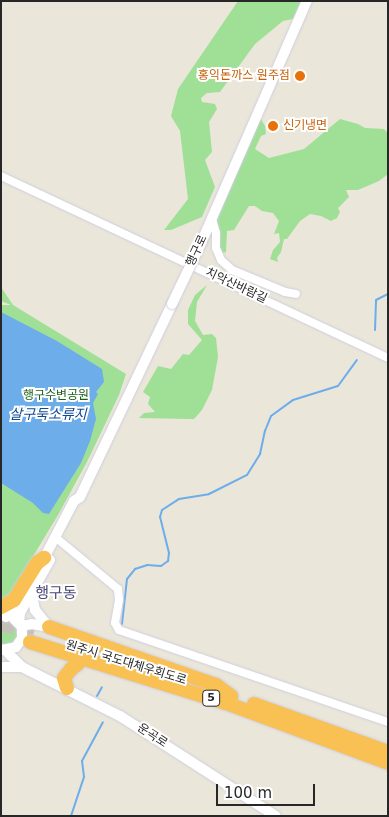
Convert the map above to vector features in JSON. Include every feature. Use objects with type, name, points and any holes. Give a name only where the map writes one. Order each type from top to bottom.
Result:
[{"type":"highway","points":[[2,615],[14,600],[37,563],[47,559]]},
{"type":"highway","points":[[15,642],[78,664],[210,703],[228,699],[216,685],[49,627]]},
{"type":"highway","name":"5","points":[[15,642],[228,699],[388,752]]},
{"type":"highway","points":[[67,688],[64,678],[70,669],[78,664]]},
{"type":"highway","name":"5","points":[[228,699],[388,763]]},
{"type":"street","name":"행구로","points":[[47,559],[60,541],[80,504],[80,497],[212,220],[307,1]]},
{"type":"street","name":"치악산바람길","points":[[1,176],[388,358]]},
{"type":"street","points":[[212,220],[216,234],[216,248],[221,260],[232,270],[285,292],[296,294]]},
{"type":"street","name":"행구로","points":[[15,642],[20,613],[74,501],[80,497]]},
{"type":"street","points":[[60,541],[118,589],[119,600],[115,623],[119,630],[388,722]]},
{"type":"street","points":[[47,559],[48,568],[33,599],[38,615],[49,627]]},
{"type":"street","points":[[1,667],[22,667],[15,642],[2,615]]},
{"type":"street","points":[[15,642],[32,624],[49,627]]},
{"type":"street","name":"운곡로","points":[[22,667],[120,716],[276,816]]},
{"type":"green space","points":[[238,1],[301,1],[293,19],[283,21],[255,44],[220,92],[207,93],[201,98],[202,102],[215,104],[217,109],[209,122],[212,152],[205,160],[215,187],[202,217],[171,230],[164,230],[188,199],[180,131],[171,116],[178,89]]},
{"type":"green space","points":[[259,116],[265,126],[266,134],[261,136],[255,149],[269,158],[304,149],[340,119],[365,128],[384,129],[388,133],[388,174],[379,181],[358,190],[346,190],[349,197],[338,208],[340,212],[337,218],[331,221],[321,216],[310,214],[300,221],[287,239],[284,239],[281,252],[277,258],[278,262],[270,259],[273,250],[280,242],[279,233],[274,234],[279,221],[273,213],[262,211],[255,206],[249,206],[234,230],[227,231],[226,252],[223,253],[220,248],[214,220]]},
{"type":"green space","points":[[207,285],[197,302],[195,321],[203,335],[212,334],[216,338],[218,357],[212,390],[202,410],[194,419],[139,418],[144,413],[155,412],[148,404],[150,397],[143,392],[158,366],[171,369],[183,354],[189,355],[202,340],[188,324],[188,310],[195,295]]},
{"type":"green space","name":"살구둑소류지","points":[[1,287],[13,305],[126,374],[119,395],[87,462],[58,515],[11,593],[1,601],[1,305],[11,305],[1,301]]},
{"type":"green space","points":[[7,624],[16,628],[17,637],[14,643],[5,645],[1,643],[1,626]]},
{"type":"water","name":"살구둑소류지","points":[[1,312],[57,341],[102,369],[104,382],[96,392],[98,394],[93,403],[96,419],[90,441],[81,463],[49,514],[43,513],[33,503],[1,483]]},
{"type":"waterway","points":[[375,330],[376,300],[388,294]]},
{"type":"waterway","points":[[122,624],[127,579],[135,569],[147,565],[161,566],[168,561],[169,553],[160,517],[162,510],[179,499],[209,494],[247,475],[260,454],[265,431],[271,416],[293,400],[338,386],[357,360]]},
{"type":"waterway","points":[[97,696],[102,687]]},
{"type":"waterway","points":[[71,816],[84,777],[82,761],[103,722]]},
{"type":"tunnel","points":[[1,624],[33,634]]},
{"type":"place","name":"홍익돈까스 원주점","points":[[300,76]]},
{"type":"place","name":"신기냉면","points":[[273,126]]},
{"type":"district","name":"행구동","points":[[56,594]]},
{"type":"park label","name":"행구수변공원","points":[[56,396]]}]
